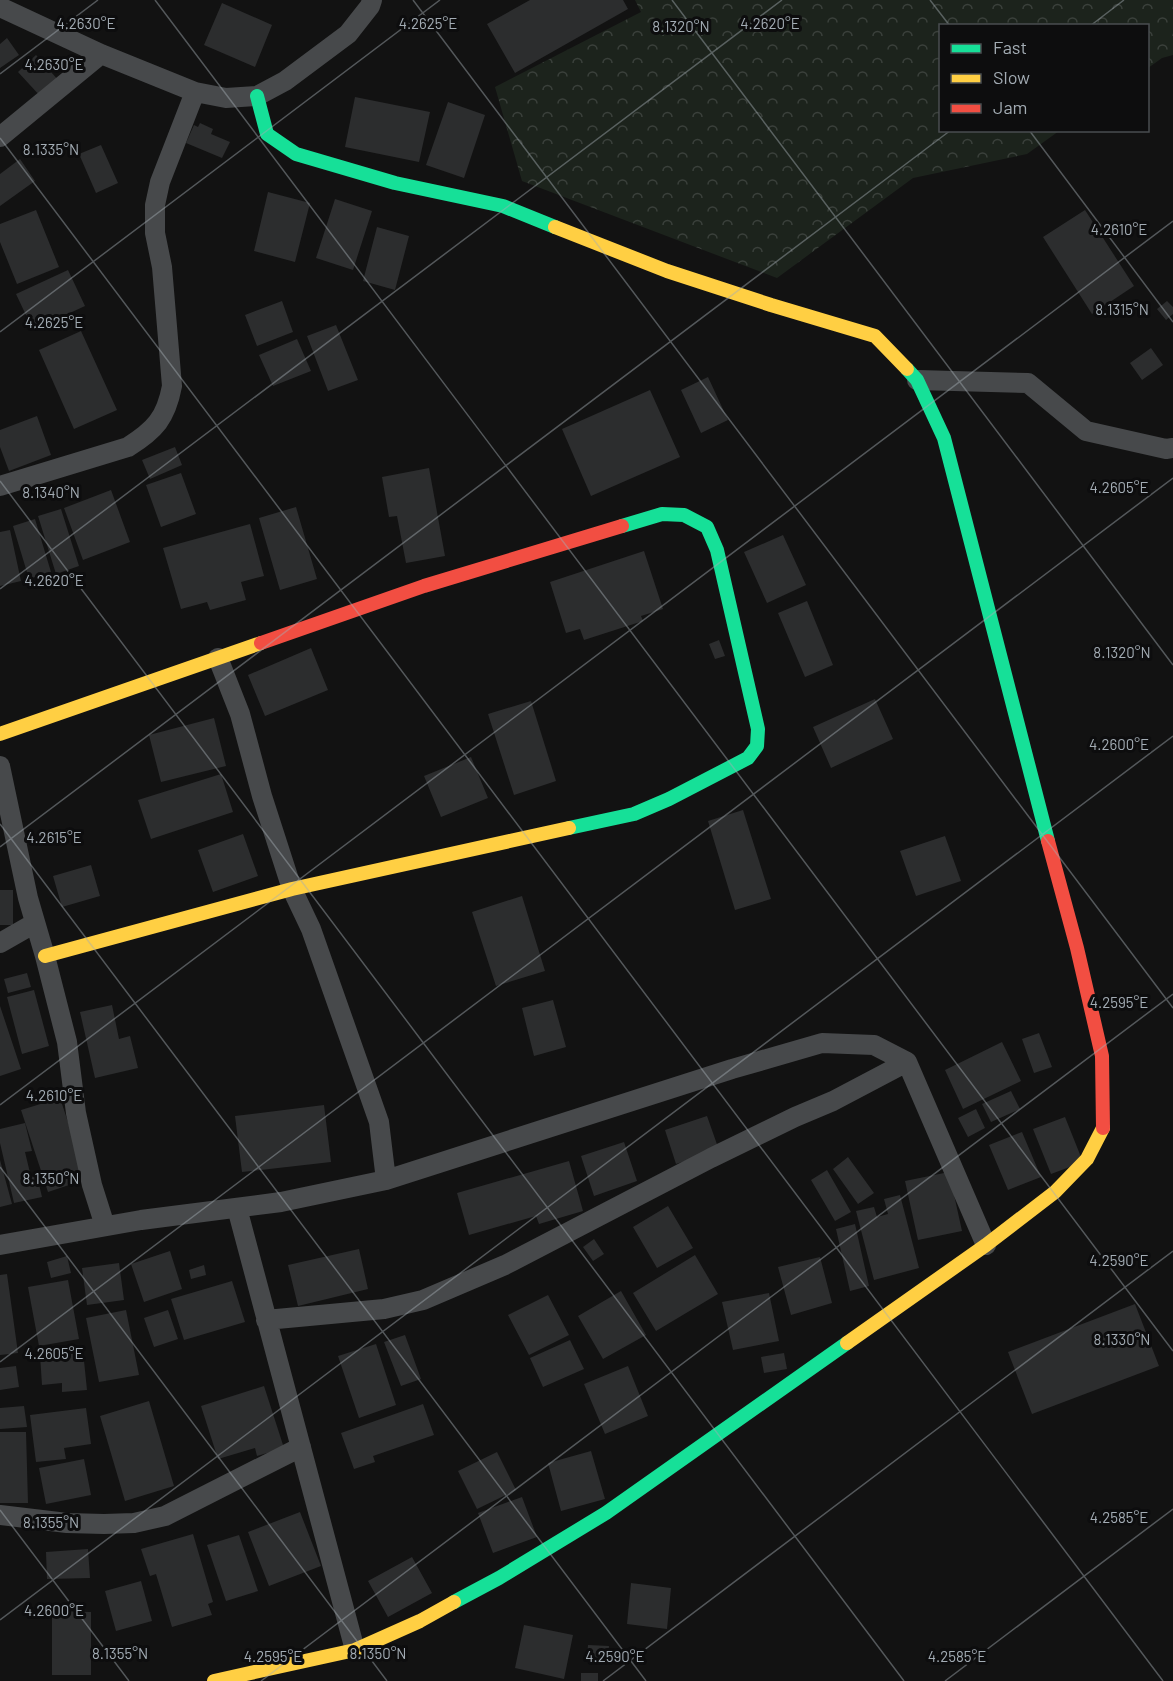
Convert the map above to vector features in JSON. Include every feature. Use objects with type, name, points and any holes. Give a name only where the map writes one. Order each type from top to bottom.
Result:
[{"type":"street","points":[[0,7],[101,54],[195,92],[226,98],[257,96],[285,81],[348,34],[370,6],[372,0]]},
{"type":"street","points":[[0,137],[101,54]]},
{"type":"street","points":[[0,486],[128,447],[146,436],[158,423],[168,405],[172,386],[162,267],[155,232],[155,205],[160,182],[195,92]]},
{"type":"street","points":[[214,1681],[355,1650],[420,1621],[499,1578],[606,1513],[986,1245],[1055,1192],[1087,1159],[1104,1127],[1102,1056],[1077,948],[944,438],[917,380],[875,336],[668,271],[503,206],[395,183],[296,154],[267,134],[257,96]]},
{"type":"street","points":[[917,380],[1028,383],[1086,431],[1166,449],[1173,448]]},
{"type":"street","points":[[0,734],[424,586],[662,514],[684,515],[707,527],[717,550],[758,729],[757,746],[748,758],[669,799],[634,814],[292,889],[45,957]]},
{"type":"street","points":[[218,658],[240,714],[262,796],[292,889],[310,929],[379,1122],[386,1180]]},
{"type":"street","points":[[0,766],[28,898],[67,1042],[76,1113],[92,1185],[105,1226]]},
{"type":"street","points":[[0,943],[35,923]]},
{"type":"street","points":[[0,1245],[170,1216],[281,1202],[386,1180],[732,1069],[822,1043],[874,1045],[907,1062],[986,1245]]},
{"type":"street","points":[[266,1320],[384,1309],[423,1300],[504,1265],[711,1158],[833,1101],[907,1062]]},
{"type":"street","points":[[237,1208],[355,1650]]},
{"type":"street","points":[[0,1515],[67,1523],[104,1524],[134,1523],[165,1516],[301,1447]]},
{"type":"green space","points":[[635,0],[1173,0],[1173,55],[1162,58],[1149,67],[1149,24],[939,24],[939,132],[1058,132],[1027,154],[913,178],[777,278],[522,181],[495,87],[641,12]]},
{"type":"building","points":[[530,0],[623,0],[628,9],[515,73],[487,24]]},
{"type":"building","points":[[222,3],[272,25],[255,67],[204,45]]},
{"type":"building","points":[[7,38],[19,55],[0,68],[0,44]]},
{"type":"building","points":[[36,55],[59,81],[41,97],[18,72]]},
{"type":"building","points":[[355,97],[430,112],[419,162],[345,147]]},
{"type":"building","points":[[448,102],[485,115],[464,178],[426,165]]},
{"type":"building","points":[[200,123],[213,129],[211,134],[230,142],[222,158],[186,143],[194,125],[198,127]]},
{"type":"building","points":[[101,145],[118,183],[96,193],[79,154]]},
{"type":"building","points":[[20,159],[35,181],[0,206],[0,174]]},
{"type":"building","points":[[268,192],[310,203],[295,262],[254,251]]},
{"type":"building","points":[[335,199],[372,211],[353,270],[316,258]]},
{"type":"building","points":[[36,210],[59,267],[17,284],[0,242],[0,224]]},
{"type":"building","points":[[1085,210],[1134,286],[1092,314],[1043,237]]},
{"type":"building","points":[[377,227],[409,236],[395,290],[363,281]]},
{"type":"building","points":[[68,270],[85,306],[33,330],[16,294]]},
{"type":"building","points":[[282,301],[293,332],[257,346],[245,315]]},
{"type":"building","points":[[1167,301],[1173,307],[1173,314],[1166,320],[1157,309]]},
{"type":"building","points":[[336,325],[358,380],[328,391],[307,336]]},
{"type":"building","points":[[81,331],[117,410],[74,429],[39,350]]},
{"type":"building","points":[[297,339],[311,371],[273,386],[259,355]]},
{"type":"building","points":[[1151,348],[1163,365],[1142,380],[1130,363]]},
{"type":"building","points":[[708,377],[728,420],[701,433],[681,390]]},
{"type":"building","points":[[650,390],[680,457],[591,496],[562,429]]},
{"type":"building","points":[[37,416],[51,455],[9,471],[0,447],[0,430]]},
{"type":"building","points":[[175,447],[182,465],[150,479],[142,460]]},
{"type":"building","points":[[429,468],[445,556],[406,563],[397,516],[389,517],[382,477]]},
{"type":"building","points":[[181,473],[196,514],[161,527],[146,485]]},
{"type":"building","points":[[111,490],[130,542],[83,560],[64,508]]},
{"type":"building","points":[[296,507],[317,579],[280,590],[259,518]]},
{"type":"building","points":[[61,509],[79,566],[56,574],[38,516]]},
{"type":"building","points":[[35,519],[51,572],[29,579],[13,526]]},
{"type":"building","points":[[250,524],[264,576],[241,582],[246,600],[210,610],[207,602],[181,609],[163,548]]},
{"type":"building","points":[[10,530],[21,581],[0,586],[0,532]]},
{"type":"building","points":[[783,535],[806,585],[767,603],[744,552]]},
{"type":"building","points":[[644,551],[663,609],[641,616],[643,621],[584,640],[580,629],[566,633],[550,582]]},
{"type":"building","points":[[807,601],[833,665],[805,677],[778,613]]},
{"type":"building","points":[[719,640],[725,656],[715,659],[709,644]]},
{"type":"building","points":[[311,648],[328,690],[265,716],[248,675]]},
{"type":"building","points":[[875,699],[893,739],[831,768],[813,727]]},
{"type":"building","points":[[531,701],[556,781],[514,795],[488,714]]},
{"type":"building","points":[[214,718],[226,766],[161,782],[149,735]]},
{"type":"building","points":[[471,757],[488,798],[441,817],[424,776]]},
{"type":"building","points":[[221,774],[233,812],[151,839],[138,800]]},
{"type":"building","points":[[743,810],[771,899],[735,910],[708,821]]},
{"type":"building","points":[[243,834],[258,876],[213,892],[198,850]]},
{"type":"building","points":[[945,836],[961,881],[916,896],[900,851]]},
{"type":"building","points":[[91,865],[100,896],[62,907],[53,876]]},
{"type":"building","points":[[0,890],[13,890],[13,925],[0,925]]},
{"type":"building","points":[[522,896],[545,971],[496,986],[472,912]]},
{"type":"building","points":[[27,973],[31,987],[8,993],[4,979]]},
{"type":"building","points":[[34,990],[49,1046],[22,1054],[7,997]]},
{"type":"building","points":[[553,1000],[566,1047],[534,1056],[522,1008]]},
{"type":"building","points":[[112,1005],[119,1039],[130,1036],[138,1068],[95,1078],[80,1012]]},
{"type":"building","points":[[0,1006],[21,1069],[0,1076]]},
{"type":"building","points":[[1039,1033],[1052,1067],[1034,1073],[1022,1039]]},
{"type":"building","points":[[1002,1042],[1021,1081],[963,1109],[945,1070]]},
{"type":"building","points":[[1011,1091],[1020,1109],[991,1122],[982,1104]]},
{"type":"building","points":[[60,1098],[87,1179],[48,1192],[21,1110]]},
{"type":"building","points":[[324,1105],[331,1162],[242,1172],[235,1116]]},
{"type":"building","points":[[976,1109],[985,1128],[968,1137],[958,1118]]},
{"type":"building","points":[[707,1116],[719,1150],[676,1164],[665,1130]]},
{"type":"building","points":[[1065,1117],[1083,1162],[1051,1174],[1033,1129]]},
{"type":"building","points":[[25,1123],[32,1151],[25,1152],[31,1177],[37,1176],[42,1197],[14,1203],[0,1143],[0,1129]]},
{"type":"building","points":[[1022,1132],[1041,1177],[1008,1190],[989,1145]]},
{"type":"building","points":[[624,1142],[637,1181],[594,1196],[581,1156]]},
{"type":"building","points":[[848,1157],[874,1193],[858,1204],[833,1169]]},
{"type":"building","points":[[0,1160],[12,1204],[0,1207]]},
{"type":"building","points":[[569,1161],[583,1211],[539,1224],[536,1216],[469,1235],[457,1193]]},
{"type":"building","points":[[827,1170],[851,1212],[835,1221],[811,1180]]},
{"type":"building","points":[[949,1172],[962,1231],[918,1240],[905,1181]]},
{"type":"building","points":[[900,1195],[919,1268],[874,1280],[856,1211],[874,1207],[877,1217],[888,1214],[884,1199]]},
{"type":"building","points":[[668,1206],[693,1248],[657,1268],[633,1227]]},
{"type":"building","points":[[855,1224],[869,1286],[850,1291],[836,1229]]},
{"type":"building","points":[[594,1239],[604,1254],[593,1261],[583,1247]]},
{"type":"building","points":[[359,1249],[368,1289],[298,1306],[288,1265]]},
{"type":"building","points":[[170,1251],[182,1289],[144,1302],[131,1264]]},
{"type":"building","points":[[695,1255],[718,1294],[656,1331],[633,1293]]},
{"type":"building","points":[[67,1256],[71,1273],[51,1278],[47,1262]]},
{"type":"building","points":[[820,1257],[832,1303],[791,1315],[778,1267]]},
{"type":"building","points":[[119,1263],[124,1300],[87,1305],[82,1268]]},
{"type":"building","points":[[204,1265],[206,1275],[191,1279],[189,1270]]},
{"type":"building","points":[[7,1274],[18,1353],[0,1355],[0,1275]]},
{"type":"building","points":[[68,1280],[79,1339],[39,1346],[28,1287]]},
{"type":"building","points":[[232,1281],[245,1322],[184,1340],[171,1299]]},
{"type":"building","points":[[621,1291],[646,1335],[603,1359],[578,1316]]},
{"type":"building","points":[[769,1293],[779,1341],[733,1350],[722,1302]]},
{"type":"building","points":[[548,1295],[569,1335],[529,1355],[508,1315]]},
{"type":"building","points":[[1135,1304],[1159,1366],[1032,1414],[1008,1352]]},
{"type":"building","points":[[126,1310],[139,1375],[99,1382],[86,1318]]},
{"type":"building","points":[[168,1310],[178,1339],[154,1347],[144,1318]]},
{"type":"building","points":[[405,1335],[421,1379],[401,1386],[384,1342]]},
{"type":"building","points":[[570,1340],[584,1369],[543,1387],[530,1358]]},
{"type":"building","points":[[376,1344],[396,1405],[359,1418],[338,1356]]},
{"type":"building","points":[[83,1351],[87,1390],[62,1392],[62,1383],[42,1385],[40,1355]]},
{"type":"building","points":[[784,1353],[787,1369],[764,1373],[761,1357]]},
{"type":"building","points":[[16,1366],[19,1387],[0,1390],[0,1368]]},
{"type":"building","points":[[628,1366],[648,1416],[605,1434],[584,1384]]},
{"type":"building","points":[[264,1386],[284,1448],[257,1456],[255,1448],[218,1459],[201,1406]]},
{"type":"building","points":[[149,1401],[174,1486],[125,1501],[100,1416]]},
{"type":"building","points":[[423,1404],[434,1435],[373,1456],[375,1462],[354,1469],[341,1433]]},
{"type":"building","points":[[24,1406],[27,1427],[0,1429],[0,1408]]},
{"type":"building","points":[[86,1408],[91,1444],[64,1448],[66,1459],[36,1462],[30,1415]]},
{"type":"building","points":[[0,1432],[26,1432],[28,1503],[0,1503]]},
{"type":"building","points":[[591,1451],[605,1499],[561,1511],[548,1463]]},
{"type":"building","points":[[497,1452],[516,1490],[477,1509],[458,1471]]},
{"type":"building","points":[[84,1459],[91,1495],[46,1504],[39,1468]]},
{"type":"building","points":[[522,1497],[537,1537],[493,1553],[478,1513]]},
{"type":"building","points":[[300,1512],[321,1566],[269,1586],[248,1532]]},
{"type":"building","points":[[193,1534],[213,1602],[208,1604],[212,1615],[172,1627],[156,1574],[150,1576],[141,1549]]},
{"type":"building","points":[[239,1535],[258,1591],[226,1601],[207,1545]]},
{"type":"building","points":[[88,1549],[90,1578],[47,1579],[46,1552]]},
{"type":"building","points":[[412,1557],[432,1593],[388,1617],[368,1581]]},
{"type":"building","points":[[141,1581],[152,1621],[116,1631],[105,1591]]},
{"type":"building","points":[[631,1583],[671,1588],[667,1629],[627,1624]]},
{"type":"building","points":[[52,1611],[91,1612],[91,1675],[52,1675]]},
{"type":"building","points":[[524,1625],[573,1635],[564,1679],[515,1668]]},
{"type":"building","points":[[588,1645],[609,1646],[608,1659],[587,1657]]},
{"type":"building","points":[[581,1673],[598,1673],[598,1681],[581,1681]]},
{"type":"traffic: fast","points":[[257,96],[267,134],[296,154],[395,183],[503,206],[555,227]]},
{"type":"traffic: fast","points":[[907,369],[917,380],[944,438],[1048,841]]},
{"type":"traffic: fast","points":[[569,828],[634,814],[669,799],[748,758],[757,746],[758,729],[717,550],[707,527],[684,515],[662,514],[622,526]]},
{"type":"traffic: fast","points":[[454,1602],[499,1578],[606,1513],[847,1343]]},
{"type":"traffic: slow","points":[[555,227],[667,271],[875,336],[907,369]]},
{"type":"traffic: slow","points":[[0,734],[261,643]]},
{"type":"traffic: slow","points":[[45,956],[292,889],[569,828]]},
{"type":"traffic: slow","points":[[847,1343],[986,1245],[1055,1192],[1087,1159],[1103,1128]]},
{"type":"traffic: slow","points":[[214,1681],[355,1650],[420,1621],[454,1602]]},
{"type":"traffic: jam","points":[[261,643],[424,586],[622,526]]},
{"type":"traffic: jam","points":[[1048,841],[1077,948],[1102,1056],[1103,1128]]}]
